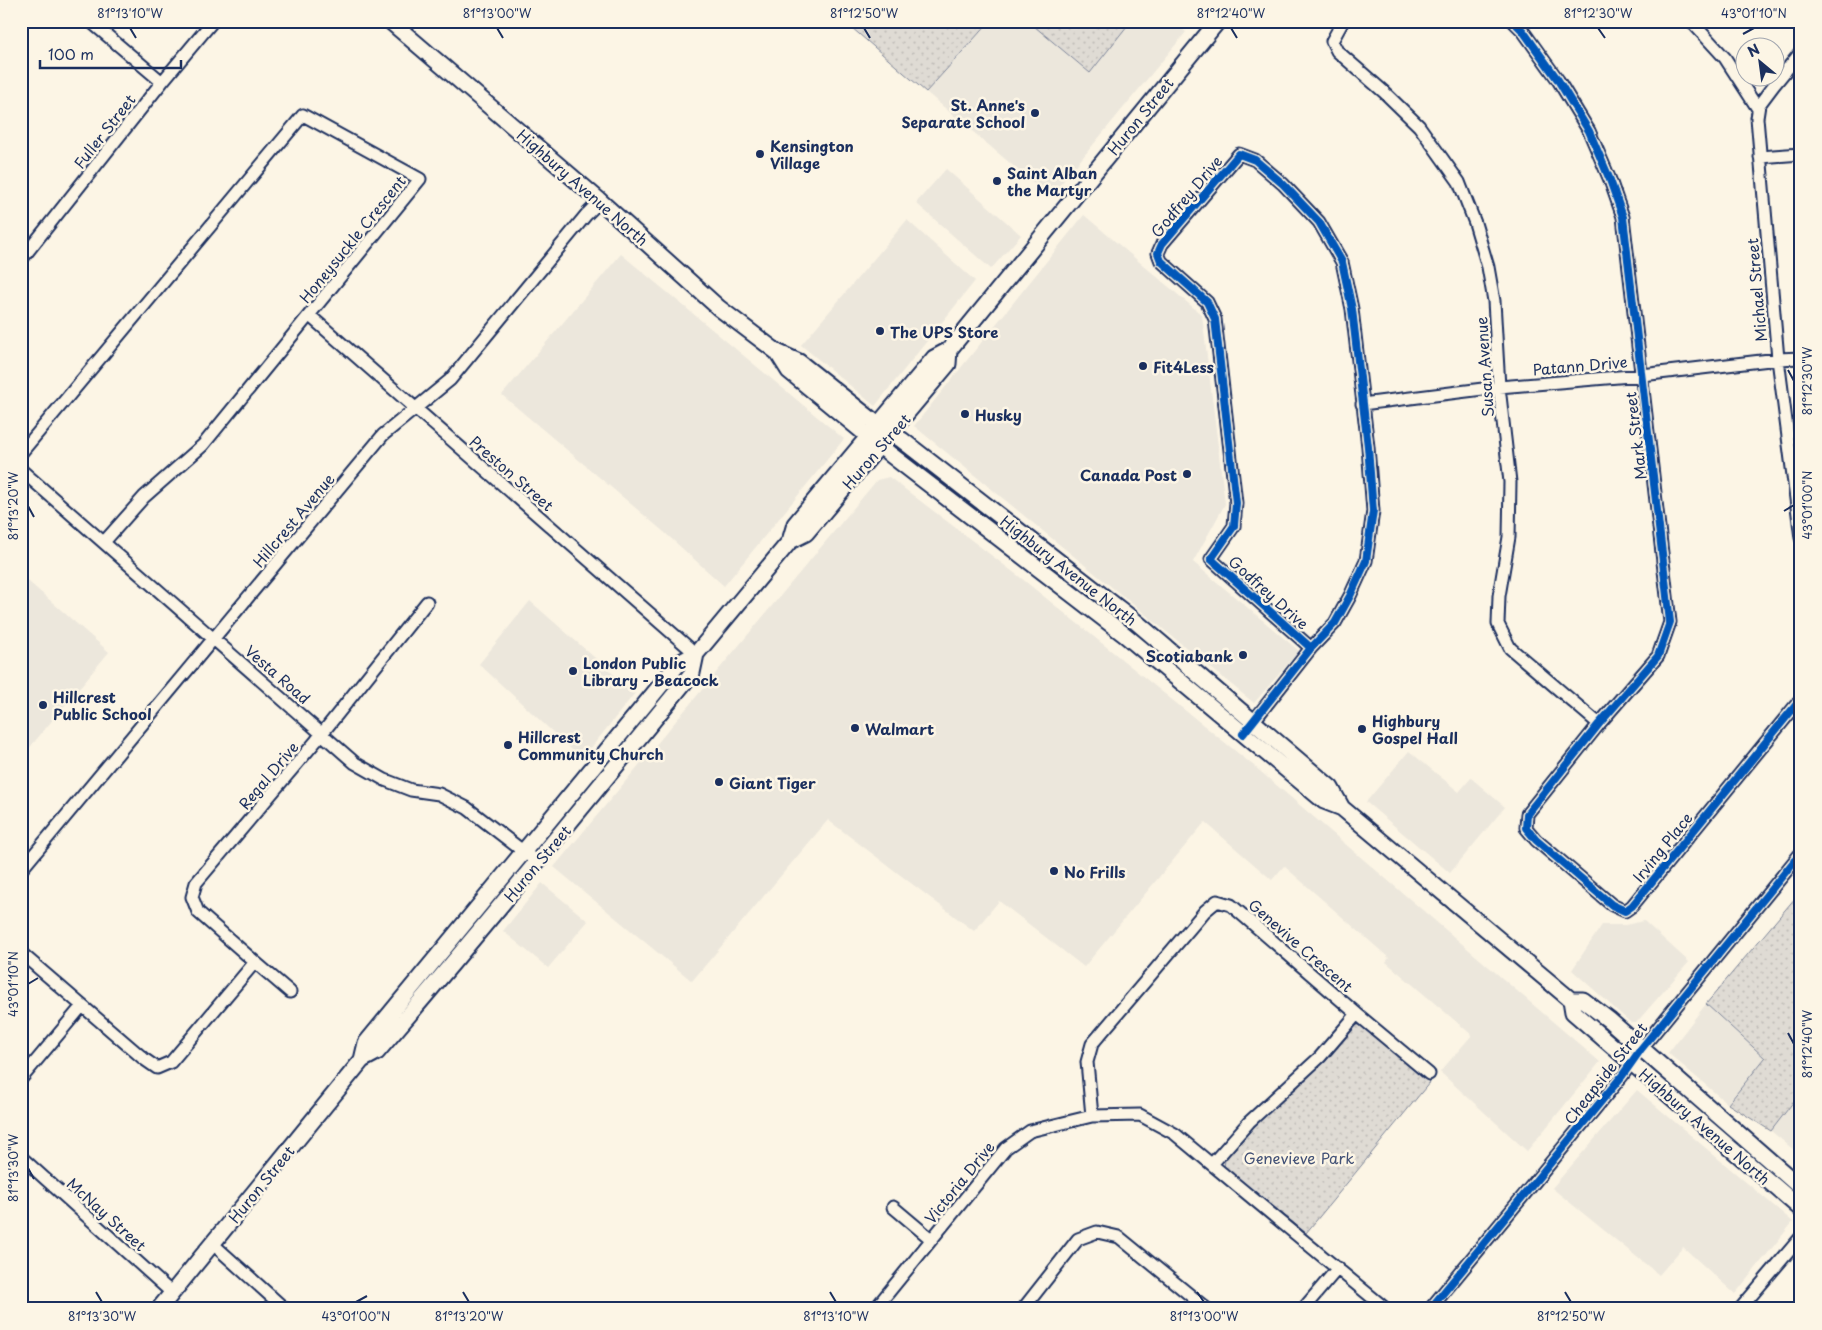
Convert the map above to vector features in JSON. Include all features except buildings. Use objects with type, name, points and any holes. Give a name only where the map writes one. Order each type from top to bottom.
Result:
[{"type":"main road","name":"Highbury Avenue North","points":[[390,21],[600,200],[720,308],[777,352],[799,362],[873,430],[880,446],[1124,635],[1331,788],[1342,808],[1571,1000],[1583,1000],[1801,1188]]},
{"type":"main road","name":"Huron Street","points":[[362,1060],[366,1043],[680,663],[696,654],[790,541],[795,524],[934,358],[949,350],[1218,21]]},
{"type":"main road","name":"Huron Street","points":[[790,541],[806,533],[891,433],[948,364],[949,350]]},
{"type":"main road","name":"Highbury Avenue North","points":[[873,430],[891,433],[1135,621],[1248,728]]},
{"type":"main road","name":"Huron Street","points":[[159,1309],[362,1060],[377,1052],[692,674],[696,654]]},
{"type":"main road","name":"Highbury Avenue North","points":[[1571,1000],[1573,1012],[1801,1209]]},
{"type":"street","points":[[90,21],[162,82]]},
{"type":"street","name":"Fuller Street","points":[[21,260],[162,82],[213,21]]},
{"type":"street","name":"Susan Avenue","points":[[1343,21],[1332,41],[1337,52],[1384,92],[1419,126],[1459,182],[1475,223],[1488,267],[1494,301],[1499,387],[1510,482],[1509,537],[1499,596],[1498,624],[1510,648],[1599,724]]},
{"type":"street","name":"Mark Street","points":[[1513,21],[1523,31],[1558,80],[1589,131],[1623,217],[1670,622],[1658,656],[1599,724],[1527,814],[1526,828]]},
{"type":"street","points":[[1691,21],[1725,58],[1758,109],[1774,84],[1801,52]]},
{"type":"street","name":"Michael Street","points":[[1758,109],[1760,157],[1778,359],[1801,538]]},
{"type":"street","name":"Honeysuckle Crescent","points":[[21,453],[303,115],[420,179],[203,445],[144,496],[104,542]]},
{"type":"street","name":"Godfrey Drive","points":[[1248,728],[1311,648],[1335,623],[1366,561],[1373,511],[1352,309],[1342,262],[1319,222],[1283,184],[1255,160],[1239,154],[1168,238],[1158,253],[1161,261],[1206,302],[1215,319],[1236,503],[1234,526],[1211,559],[1311,648]]},
{"type":"street","points":[[1760,157],[1801,154]]},
{"type":"street","name":"Hillcrest Avenue","points":[[21,870],[383,436],[450,380],[586,214],[600,200]]},
{"type":"street","name":"Preston Street","points":[[309,315],[696,654]]},
{"type":"street","name":"Patann Drive","points":[[1362,404],[1499,387],[1801,358]]},
{"type":"street","name":"Vesta Road","points":[[21,470],[322,732],[355,763],[385,780],[411,790],[438,794],[467,808],[537,862]]},
{"type":"street","name":"Regal Drive","points":[[290,992],[198,912],[192,898],[196,882],[322,732],[427,602]]},
{"type":"street","name":"Irving Place","points":[[1526,828],[1536,840],[1612,905],[1624,911],[1632,906],[1801,699]]},
{"type":"street","name":"Cheapside Street","points":[[1430,1309],[1622,1076],[1641,1049],[1801,853]]},
{"type":"street","name":"Genevive Crescent","points":[[1092,1116],[1087,1062],[1092,1044],[1205,911],[1217,901],[1231,905],[1358,1014]]},
{"type":"street","points":[[21,953],[144,1059],[157,1068],[171,1062],[254,962]]},
{"type":"street","points":[[21,1079],[82,1006]]},
{"type":"street","points":[[1212,1164],[1249,1122],[1320,1057],[1358,1014],[1429,1074]]},
{"type":"street","name":"Victoria Drive","points":[[875,1309],[1006,1148],[1030,1131],[1092,1116],[1140,1115],[1175,1134],[1386,1309]]},
{"type":"street","name":"McNay Street","points":[[21,1157],[172,1293]]},
{"type":"street","points":[[893,1207],[932,1240]]},
{"type":"street","points":[[1022,1309],[1078,1239],[1097,1232],[1119,1237],[1207,1309]]},
{"type":"street","points":[[1740,1309],[1801,1237]]},
{"type":"street","points":[[213,1244],[286,1309]]},
{"type":"street","points":[[1304,1309],[1338,1268]]},
{"type":"shaded area","name":"St. Anne's Separate School","points":[[990,21],[1028,21],[1090,73],[1131,21],[1172,21],[1186,32],[1050,197],[926,92]]},
{"type":"shaded area","points":[[946,169],[1021,235],[991,269],[916,203]]},
{"type":"shaded area","points":[[1084,215],[1202,315],[1225,504],[1193,562],[1299,651],[1254,703],[914,426]]},
{"type":"shaded area","points":[[907,220],[975,281],[875,406],[801,345]]},
{"type":"shaded area","points":[[621,254],[844,439],[724,586],[664,532],[502,395]]},
{"type":"shaded area","points":[[889,477],[1021,578],[1254,766],[1600,1062],[1527,1151],[1440,1072],[1472,1035],[1386,962],[1389,958],[1284,866],[1272,880],[1205,822],[1084,967],[999,901],[974,931],[828,820],[692,981],[554,867],[877,480]]},
{"type":"shaded area","name":"Hillcrest Public School","points":[[21,575],[109,652],[21,758]]},
{"type":"shaded area","points":[[530,601],[635,693],[582,759],[479,664]]},
{"type":"shaded area","points":[[1409,751],[1459,792],[1471,778],[1505,807],[1450,873],[1366,802]]},
{"type":"shaded area","points":[[542,883],[588,921],[548,968],[503,931]]},
{"type":"shaded area","points":[[1644,921],[1689,962],[1636,1023],[1631,1023],[1572,970],[1602,925],[1625,925]]},
{"type":"shaded area","points":[[1706,1004],[1765,1058],[1728,1104],[1668,1053]]},
{"type":"shaded area","points":[[1637,1090],[1793,1222],[1735,1294],[1683,1247],[1659,1275],[1552,1188]]},
{"type":"shaded area","points":[[1801,1092],[1801,1156],[1771,1131]]},
{"type":"green space","points":[[844,21],[990,21],[926,92]]},
{"type":"green space","points":[[1028,21],[1131,21],[1090,73]]},
{"type":"green space","points":[[1801,891],[1801,1092],[1771,1131],[1728,1104],[1765,1058],[1706,1004]]},
{"type":"green space","name":"Genevieve Park","points":[[1362,1024],[1430,1082],[1306,1233],[1224,1167],[1225,1160],[1259,1121],[1326,1060],[1355,1026]]},
{"type":"cycle path","points":[[1513,21],[1523,31],[1558,80],[1589,131],[1610,180],[1623,217],[1670,622],[1658,656],[1599,724],[1527,814],[1526,828],[1536,840],[1612,905],[1625,911],[1632,906],[1801,699]]},
{"type":"cycle path","points":[[1243,734],[1311,648],[1335,623],[1366,561],[1373,511],[1368,447],[1352,309],[1342,262],[1319,222],[1283,184],[1255,160],[1239,154],[1162,244],[1158,253],[1161,261],[1207,302],[1215,319],[1236,503],[1234,526],[1211,559],[1311,648]]},
{"type":"cycle path","points":[[1430,1309],[1622,1076],[1641,1049],[1801,853]]},
{"type":"place","name":"St. Anne's Separate School","points":[[1035,113]]},
{"type":"place","name":"Kensington Village","points":[[760,154]]},
{"type":"place","name":"Saint Alban the Martyr","points":[[997,181]]},
{"type":"place","name":"The UPS Store","points":[[880,331]]},
{"type":"place","name":"Fit4Less","points":[[1143,366]]},
{"type":"place","name":"Husky","points":[[965,414]]},
{"type":"place","name":"Canada Post","points":[[1187,474]]},
{"type":"place","name":"Scotiabank","points":[[1243,655]]},
{"type":"place","name":"London Public Library - Beacock","points":[[573,671]]},
{"type":"place","name":"Hillcrest Public School","points":[[43,705]]},
{"type":"place","name":"Walmart","points":[[855,728]]},
{"type":"place","name":"Highbury Gospel Hall","points":[[1362,729]]},
{"type":"place","name":"Hillcrest Community Church","points":[[508,745]]},
{"type":"place","name":"Giant Tiger","points":[[719,782]]},
{"type":"place","name":"No Frills","points":[[1054,871]]}]
